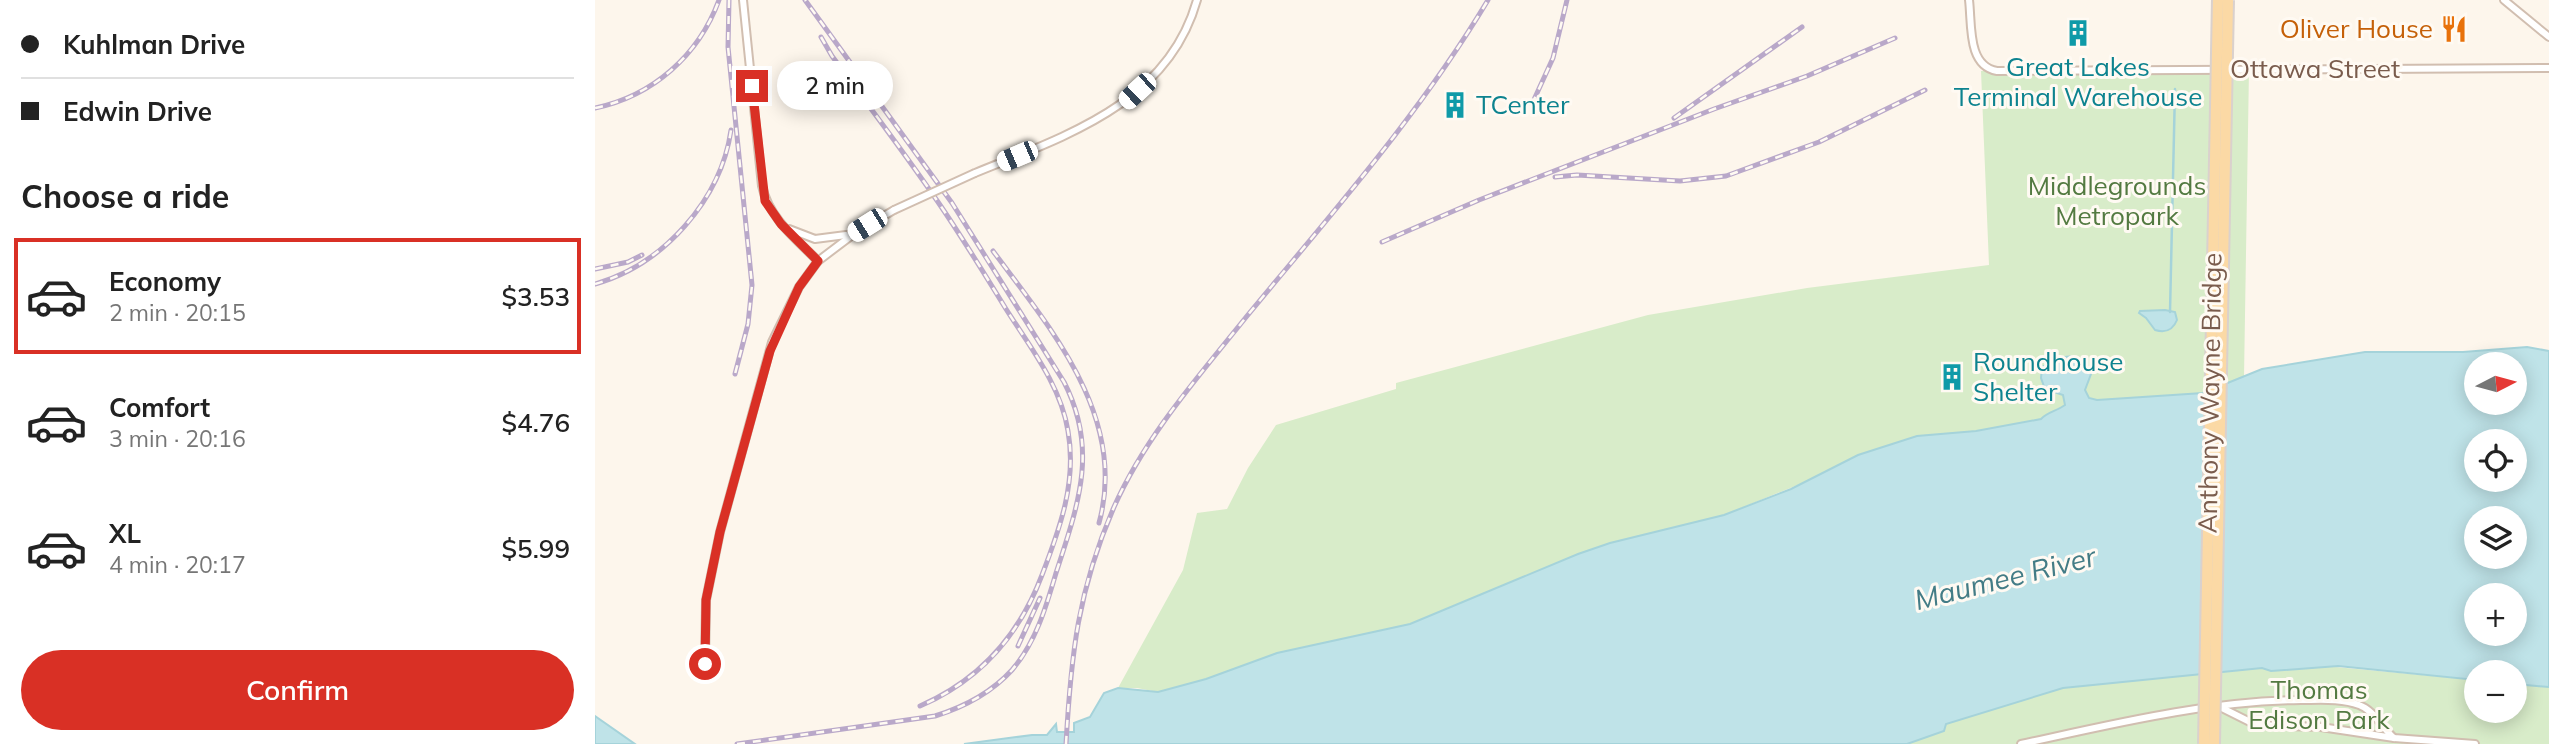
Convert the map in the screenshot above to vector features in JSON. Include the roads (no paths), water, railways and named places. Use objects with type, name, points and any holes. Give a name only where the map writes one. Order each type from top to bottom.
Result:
[{"type":"main road","name":"Anthony Wayne Bridge","points":[[2204,744],[2218,0]]},
{"type":"main road","name":"Anthony Wayne Bridge","points":[[2214,744],[2228,0]]},
{"type":"street","points":[[743,0],[765,201],[781,224],[818,261]]},
{"type":"street","points":[[705,664],[706,600],[720,532],[770,351],[799,287],[818,261],[855,233],[894,210],[1079,129],[1122,105],[1166,63],[1178,45],[1197,0]]},
{"type":"street","name":"Ottawa Street","points":[[1969,0],[1977,58],[1985,67],[1997,71],[2549,68]]},
{"type":"street","points":[[2504,0],[2549,37]]},
{"type":"street","points":[[781,224],[793,232],[815,239],[839,238],[855,233]]},
{"type":"street","points":[[2021,744],[2093,727],[2262,701],[2350,703],[2367,709],[2394,738]]},
{"type":"street","points":[[2213,707],[2230,711],[2256,725],[2321,727],[2394,738],[2475,744]]},
{"type":"water","points":[[2140,311],[2175,312],[2177,320],[2165,331],[2155,330],[2139,313]]},
{"type":"water","name":"Maumee River","points":[[2527,347],[2549,351],[2549,687],[2527,685],[2527,660],[2464,660],[2464,679],[2338,666],[2271,671],[2262,668],[2063,688],[1946,724],[1944,731],[1907,744],[964,744],[1047,735],[1056,724],[1057,732],[1074,732],[1074,723],[1090,717],[1104,693],[1118,688],[1158,692],[1206,679],[1277,653],[1410,624],[1578,554],[1610,543],[1724,515],[1791,489],[1858,455],[1917,436],[1976,431],[2041,419],[2065,405],[2063,395],[2045,389],[2041,378],[2042,367],[2063,358],[2075,357],[2086,366],[2091,374],[2085,390],[2089,398],[2097,400],[2203,393],[2262,369],[2365,352],[2463,352]]},
{"type":"water","points":[[595,716],[635,744],[595,744]]},
{"type":"waterway","points":[[2170,312],[2175,89]]},
{"type":"railway","points":[[595,108],[636,94],[671,70],[699,38],[719,0]]},
{"type":"railway","points":[[729,0],[728,47],[752,285],[748,324],[735,374]]},
{"type":"railway","points":[[737,744],[935,716],[967,704],[995,686],[1012,670],[1028,648],[1039,624],[1071,524],[1081,478],[1081,431],[1075,407],[1064,382],[952,203],[805,0]]},
{"type":"railway","points":[[1066,744],[1074,651],[1084,595],[1102,537],[1127,481],[1157,431],[1192,384],[1404,123],[1462,42],[1488,0]]},
{"type":"railway","points":[[1532,104],[1553,58],[1567,0]]},
{"type":"railway","points":[[1674,118],[1802,27]]},
{"type":"railway","points":[[821,37],[947,215],[1034,352],[1059,398],[1068,431],[1070,468],[1065,504],[1042,575],[1022,618],[995,654],[979,669],[942,695],[920,706]]},
{"type":"railway","points":[[1382,242],[1479,200],[1807,76],[1895,38]]},
{"type":"railway","points":[[1555,177],[1577,175],[1680,181],[1726,176],[1819,142],[1925,90]]},
{"type":"railway","points":[[595,284],[644,262],[685,226],[715,181],[731,130]]},
{"type":"railway","points":[[993,251],[1060,344],[1079,377],[1093,411],[1103,447],[1105,484],[1099,523]]},
{"type":"railway","points":[[595,269],[628,262],[642,255]]},
{"type":"railway","points":[[1018,646],[1040,598]]},
{"type":"place","name":"Oliver House","points":[[2454,29]]},
{"type":"place","name":"Great Lakes Terminal Warehouse","points":[[2078,33]]},
{"type":"place","name":"TCenter","points":[[1455,105]]},
{"type":"place","name":"Roundhouse Shelter","points":[[1952,377]]},
{"type":"park label","name":"Middlegrounds Metropark","points":[[2117,201]]},
{"type":"park label","name":"Thomas Edison Park","points":[[2319,705]]}]
